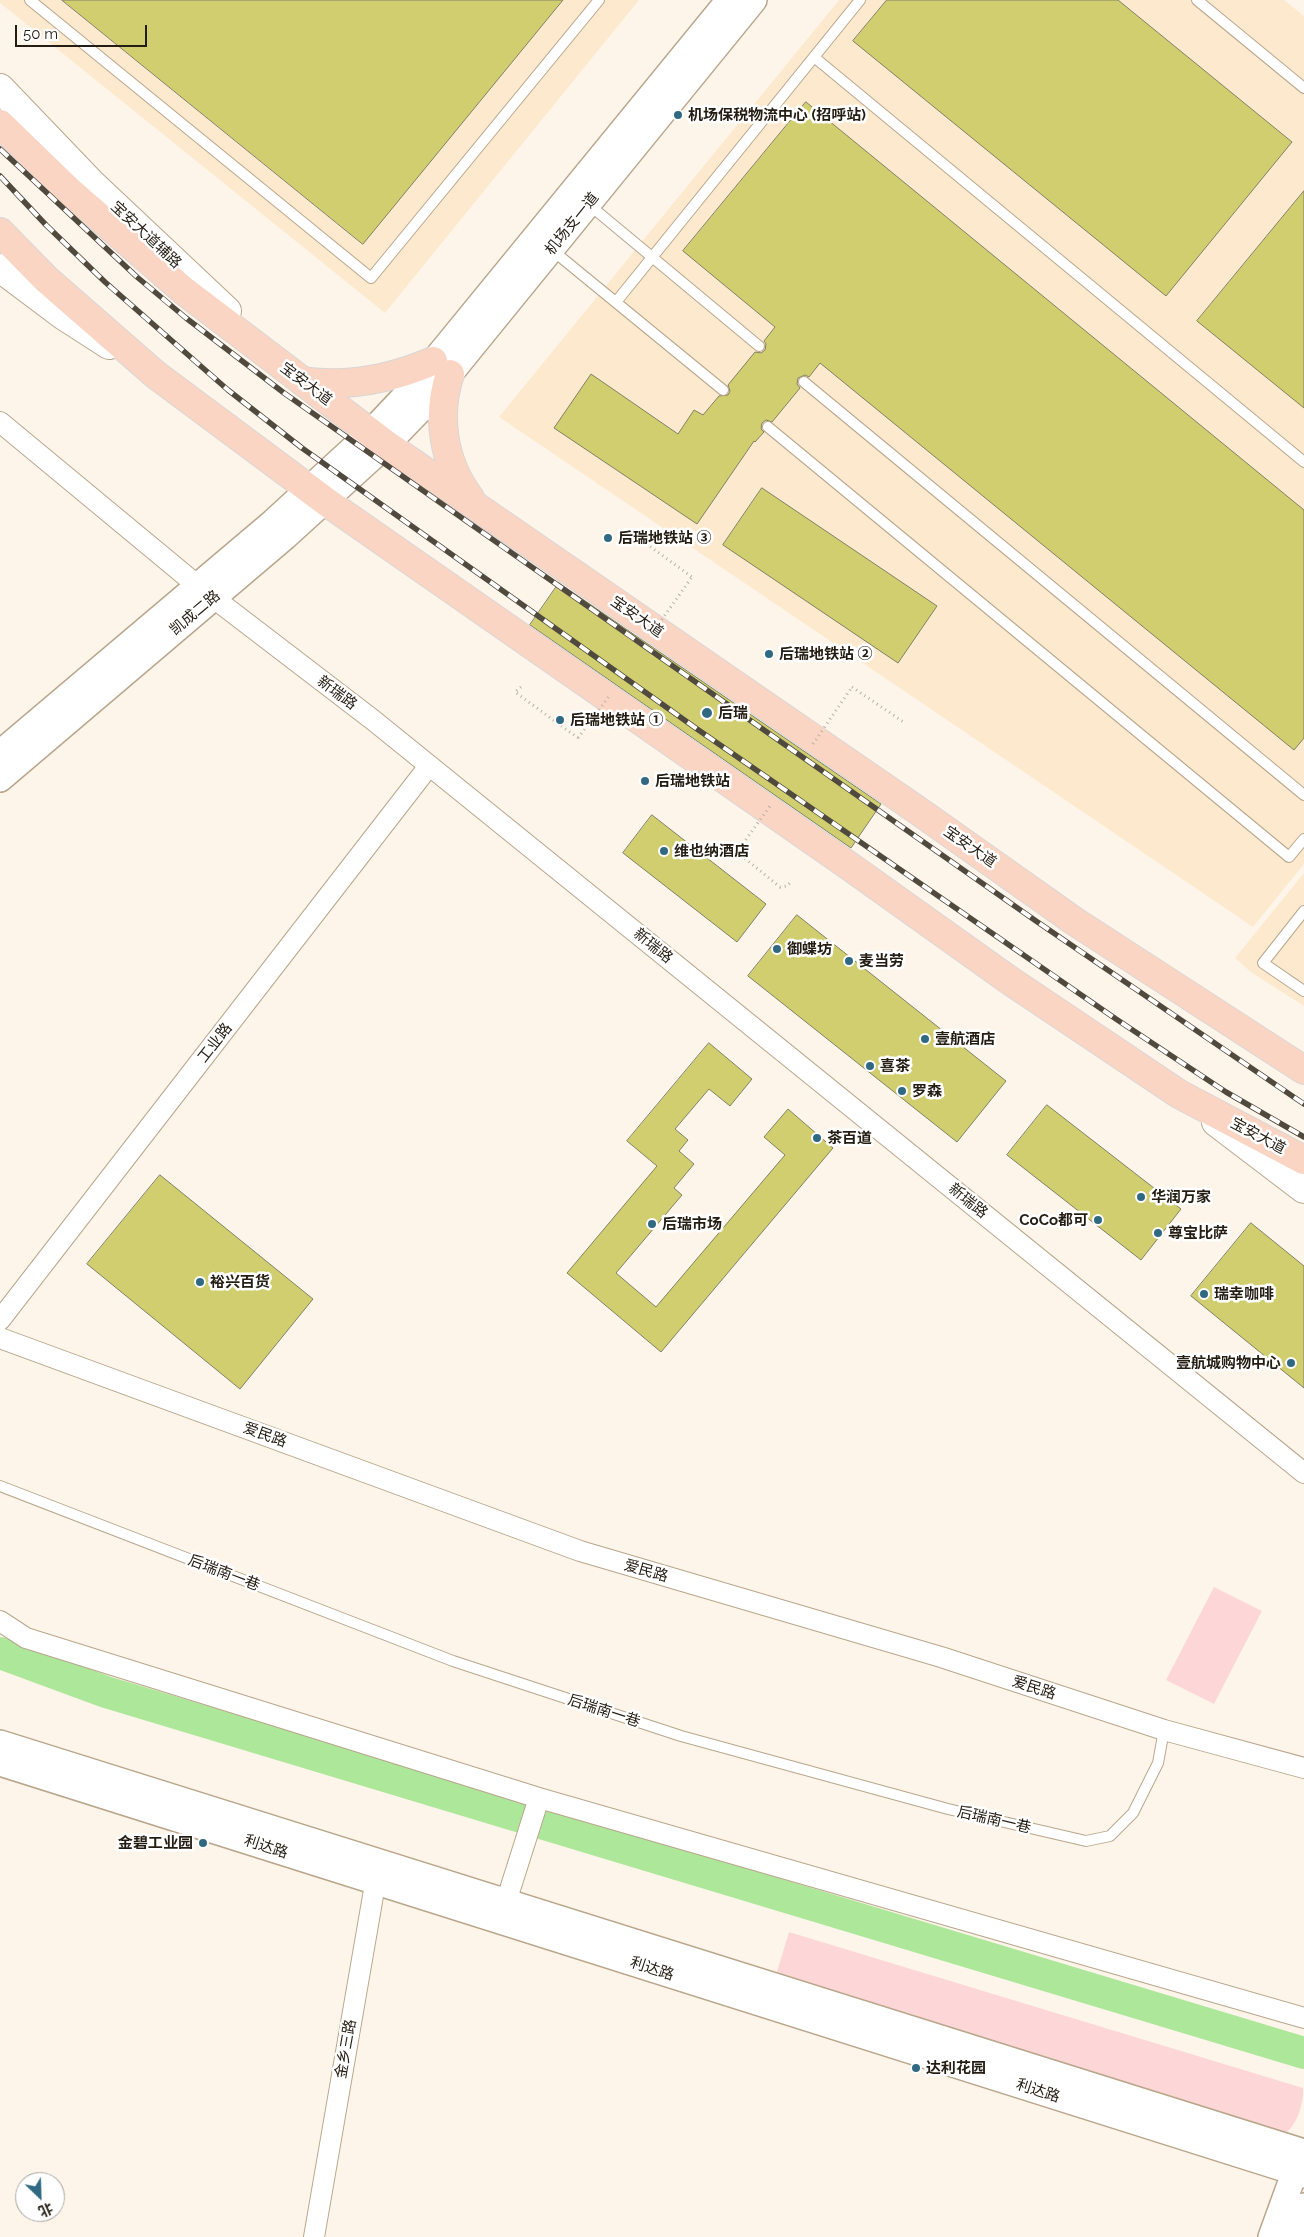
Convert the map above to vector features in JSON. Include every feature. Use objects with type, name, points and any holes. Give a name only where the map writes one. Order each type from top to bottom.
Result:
[{"type":"main road","name":"宝安大道辅路","points":[[0,88],[91,183],[300,379]]},
{"type":"main road","name":"宝安大道","points":[[0,124],[68,190],[184,291],[379,438],[920,812],[1074,921],[1304,1070]]},
{"type":"main road","name":"宝安大道","points":[[0,232],[46,278],[156,374],[318,495],[836,856],[1009,980],[1179,1094],[1304,1160]]},
{"type":"main road","points":[[0,268],[64,316],[156,374]]},
{"type":"main road","points":[[300,379],[332,384],[362,382],[442,368],[444,438],[452,466],[459,481],[480,508]]},
{"type":"main road","points":[[1238,1028],[1304,1060]]},
{"type":"main road","points":[[1179,1094],[1304,1189]]},
{"type":"street","name":"机场支一道","points":[[580,198],[729,0]]},
{"type":"street","name":"机场支一道","points":[[379,438],[407,394],[442,368],[580,198],[754,0]]},
{"type":"street","name":"新瑞路","points":[[0,422],[205,592],[365,714],[1304,1473]]},
{"type":"street","name":"凯成二路","points":[[0,779],[205,592],[318,495],[379,438]]},
{"type":"street","name":"凯成二路","points":[[0,753],[205,592]]},
{"type":"street","name":"工业路","points":[[0,1320],[429,766]]},
{"type":"street","name":"爱民路","points":[[0,1338],[580,1551],[941,1658],[1164,1730],[1304,1768]]},
{"type":"street","points":[[0,1621],[26,1638],[539,1798],[1304,2018]]},
{"type":"street","name":"利达路","points":[[0,1743],[377,1872],[506,1902],[1302,2160]]},
{"type":"street","name":"利达路","points":[[0,1763],[377,1872],[1302,2160]]},
{"type":"street","points":[[506,1902],[539,1798]]},
{"type":"street","name":"金乡三路","points":[[314,2237],[377,1872]]},
{"type":"street","points":[[1271,2237],[1302,2160]]},
{"type":"street","points":[[1293,2237],[1304,2206]]},
{"type":"lane","points":[[30,0],[371,278],[599,0]]},
{"type":"lane","points":[[616,302],[860,0]]},
{"type":"lane","points":[[1197,0],[1304,88]]},
{"type":"lane","points":[[814,57],[1304,462]]},
{"type":"lane","points":[[580,198],[759,346]]},
{"type":"lane","points":[[543,243],[723,390]]},
{"type":"lane","points":[[804,382],[1304,795]]},
{"type":"lane","points":[[768,427],[1289,857],[1304,839]]},
{"type":"lane","points":[[1304,911],[1263,963],[1304,991]]},
{"type":"lane","name":"后瑞南一巷","points":[[0,1486],[453,1661],[681,1736],[948,1809],[1086,1841],[1110,1836],[1132,1813],[1158,1763],[1164,1730]]},
{"type":"path","points":[[630,532],[692,577],[653,632]]},
{"type":"path","points":[[521,686],[516,692],[578,738],[610,695]]},
{"type":"path","points":[[813,744],[852,687],[905,723]]},
{"type":"path","points":[[737,852],[770,806]]},
{"type":"path","points":[[737,852],[746,848]]},
{"type":"path","points":[[737,852],[780,887],[787,886],[790,882]]},
{"type":"shaded area","points":[[0,0],[639,0],[385,313],[0,3]]},
{"type":"shaded area","points":[[839,0],[1284,0],[1304,16],[1304,864],[1253,927],[499,417]]},
{"type":"shaded area","points":[[1304,873],[1304,1006],[1252,973],[1235,958]]},
{"type":"shaded area","points":[[1214,1587],[1262,1611],[1214,1704],[1166,1680]]},
{"type":"shaded area","points":[[789,1932],[1303,2088],[1298,2115],[1287,2132],[1282,2135],[775,1978]]},
{"type":"building","points":[[62,0],[563,0],[363,244]]},
{"type":"building","points":[[887,0],[1118,0],[1292,142],[1166,296],[853,41]]},
{"type":"building","points":[[806,102],[1304,510],[1304,738],[1294,750],[820,363],[809,377],[805,375],[798,378],[797,384],[800,388],[772,422],[766,420],[762,423],[761,429],[764,432],[754,441],[697,524],[554,428],[591,374],[678,434],[694,410],[703,415],[719,396],[728,395],[730,391],[728,385],[755,352],[761,353],[765,350],[766,344],[764,341],[775,327],[683,251]]},
{"type":"building","points":[[1304,191],[1304,408],[1197,321]]},
{"type":"building","points":[[762,488],[937,606],[898,663],[723,545]]},
{"type":"building","name":"后瑞","points":[[559,583],[881,804],[851,848],[530,625]]},
{"type":"building","points":[[652,815],[766,904],[737,942],[623,853]]},
{"type":"building","points":[[797,915],[1006,1081],[957,1142],[748,976]]},
{"type":"building","points":[[709,1043],[752,1079],[730,1106],[709,1089],[675,1129],[688,1140],[679,1151],[694,1164],[674,1188],[682,1195],[616,1273],[656,1307],[785,1155],[764,1137],[788,1109],[833,1148],[661,1352],[567,1273],[657,1166],[627,1141]]},
{"type":"building","points":[[1047,1105],[1181,1209],[1141,1260],[1007,1155]]},
{"type":"building","name":"裕兴百货","points":[[160,1175],[313,1299],[240,1389],[87,1264]]},
{"type":"building","points":[[1251,1223],[1304,1266],[1304,1388],[1191,1296]]},
{"type":"waterway","points":[[0,1653],[106,1692],[1304,2053]]},
{"type":"railway","points":[[0,149],[137,277],[186,318],[284,393],[1036,921],[1304,1104]]},
{"type":"railway","points":[[0,176],[46,225],[105,282],[228,390],[302,448],[697,729],[1116,1019],[1226,1092],[1304,1137]]},
{"type":"place","name":"机场保税物流中心 (招呼站)","points":[[678,115]]},
{"type":"place","name":"后瑞地铁站 ③","points":[[608,538]]},
{"type":"place","name":"后瑞地铁站 ②","points":[[769,654]]},
{"type":"place","name":"后瑞","points":[[707,713]]},
{"type":"place","name":"后瑞地铁站 ①","points":[[560,720]]},
{"type":"place","name":"后瑞地铁站","points":[[645,781]]},
{"type":"place","name":"维也纳酒店","points":[[664,851]]},
{"type":"place","name":"御蝶坊","points":[[777,949]]},
{"type":"place","name":"麦当劳","points":[[849,961]]},
{"type":"place","name":"壹航酒店","points":[[925,1039]]},
{"type":"place","name":"喜茶","points":[[870,1066]]},
{"type":"place","name":"罗森","points":[[902,1091]]},
{"type":"place","name":"茶百道","points":[[817,1138]]},
{"type":"place","name":"华润万家","points":[[1141,1197]]},
{"type":"place","name":"CoCo都可","points":[[1098,1220]]},
{"type":"place","name":"后瑞市场","points":[[652,1224]]},
{"type":"place","name":"尊宝比萨","points":[[1158,1233]]},
{"type":"place","name":"裕兴百货","points":[[200,1282]]},
{"type":"place","name":"瑞幸咖啡","points":[[1204,1294]]},
{"type":"place","name":"壹航城购物中心","points":[[1291,1363]]},
{"type":"place","name":"金碧工业园","points":[[203,1843]]},
{"type":"place","name":"达利花园","points":[[916,2068]]}]
